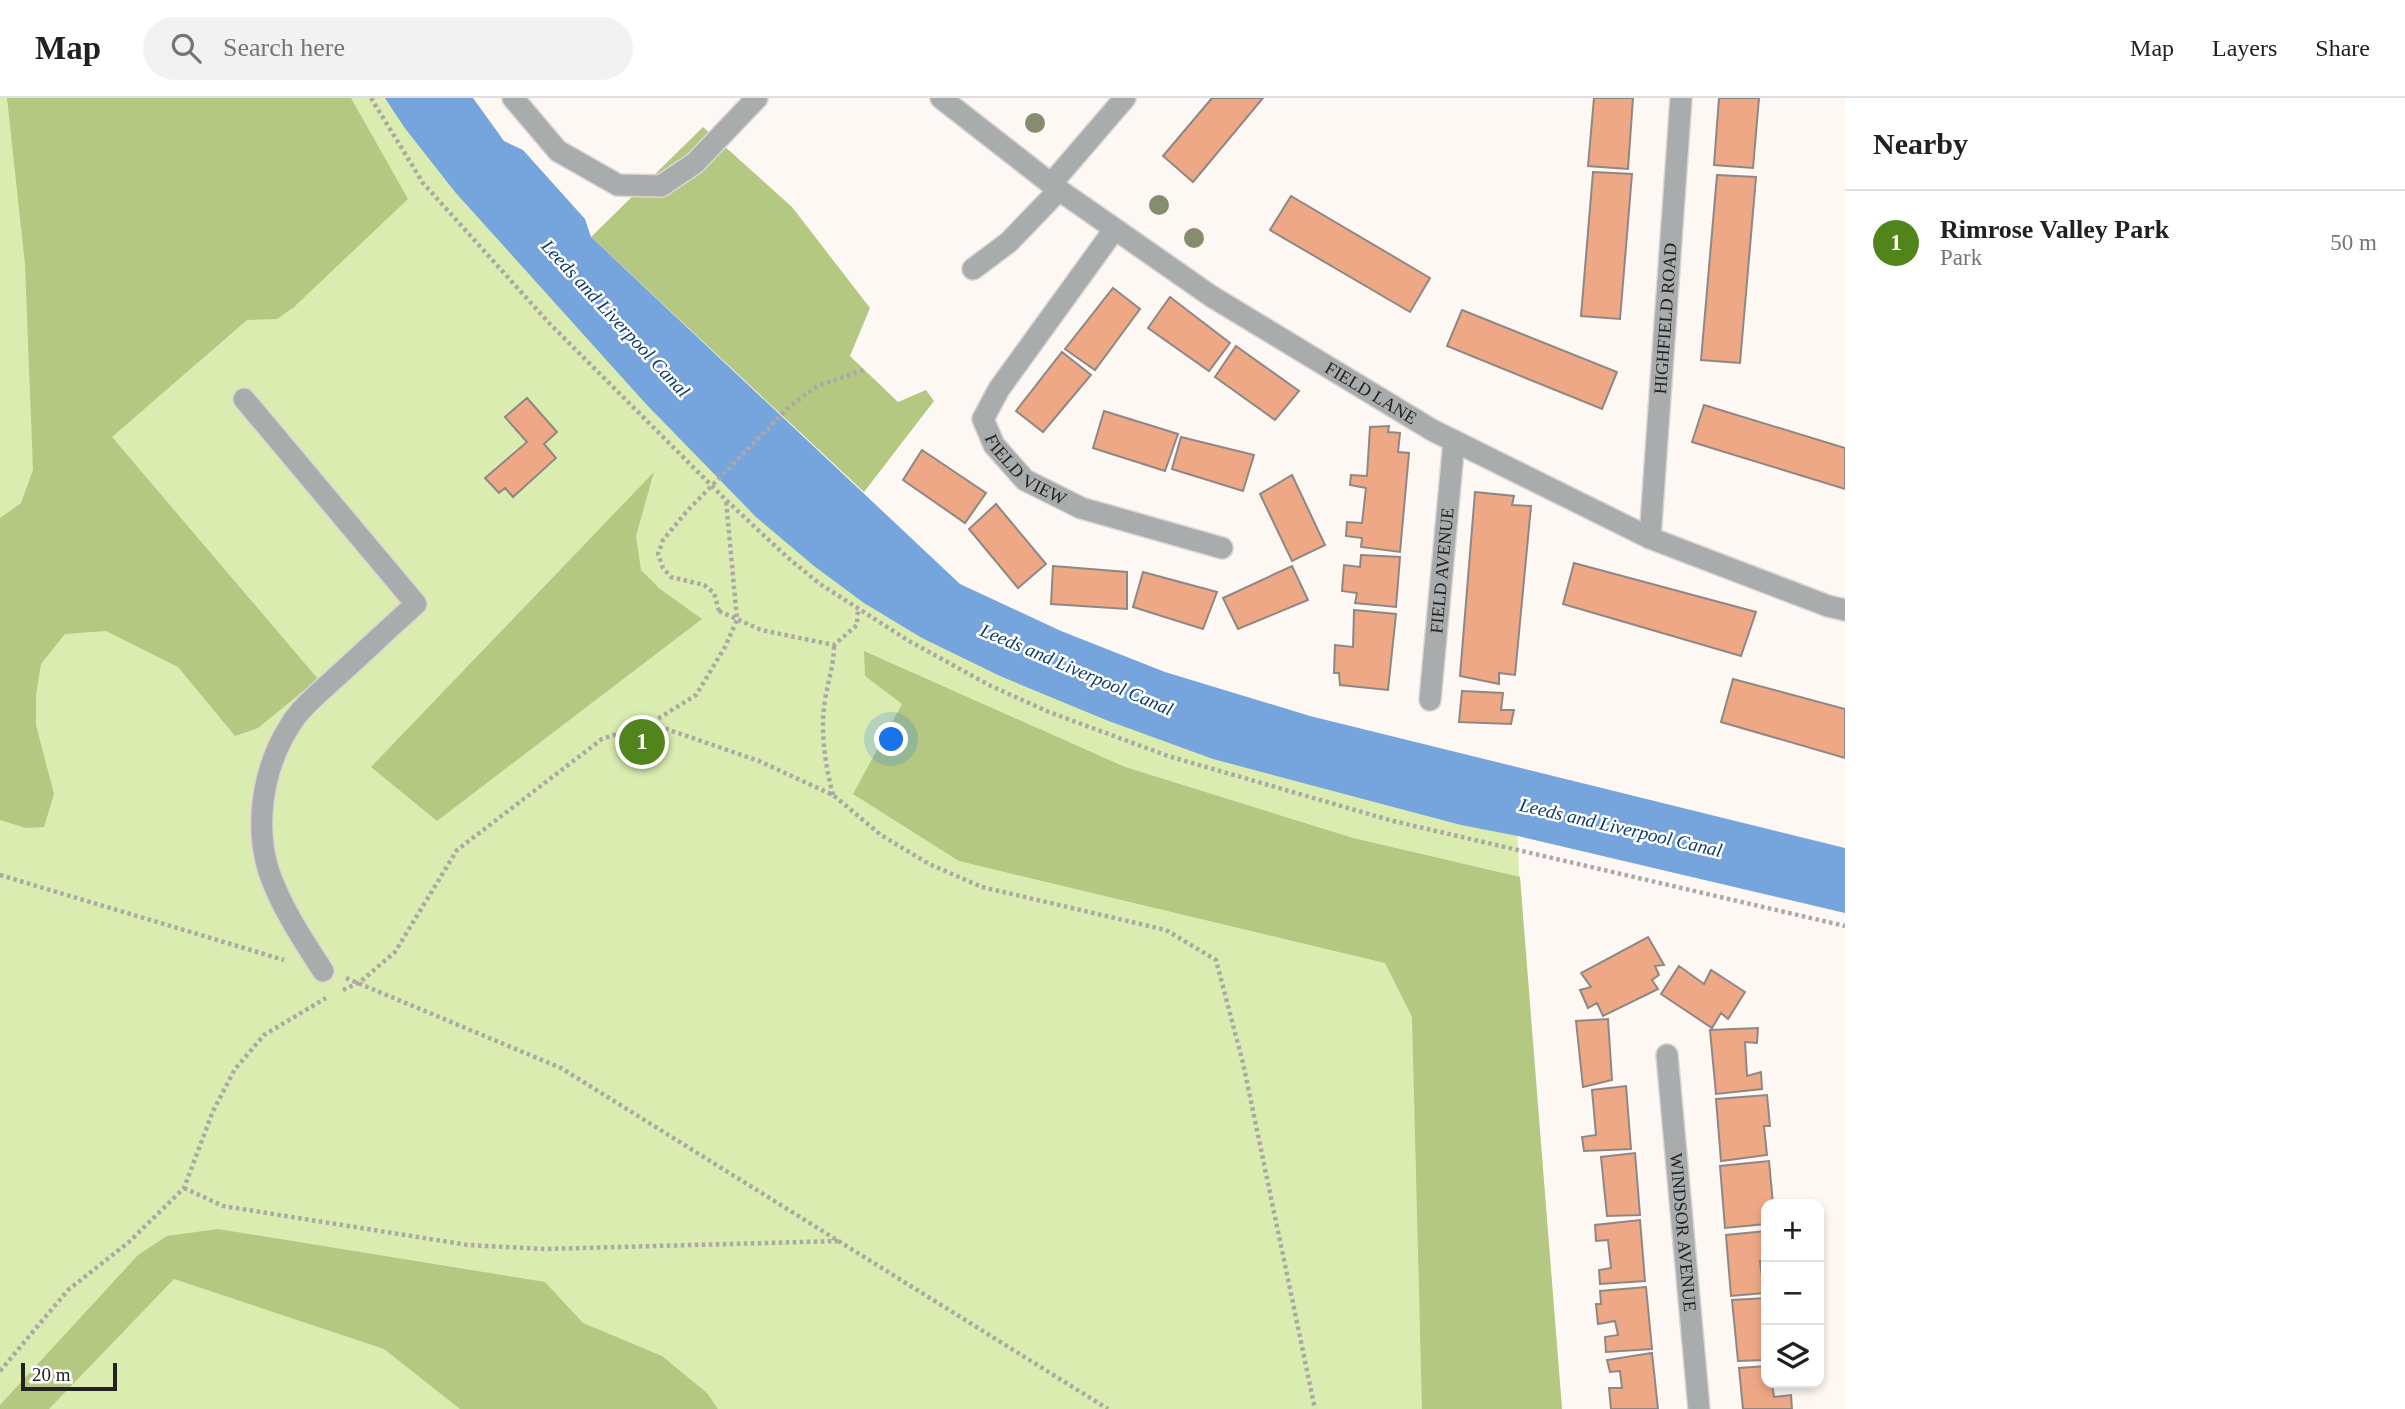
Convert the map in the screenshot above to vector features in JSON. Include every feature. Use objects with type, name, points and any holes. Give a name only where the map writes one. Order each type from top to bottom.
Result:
[{"type":"street","points":[[513,98],[558,151],[618,185],[661,186],[695,163],[757,98]]},
{"type":"street","name":"FIELD LANE","points":[[941,98],[1055,187],[1212,296],[1454,441],[1650,538],[1828,607],[1845,610]]},
{"type":"street","points":[[973,269],[1009,242],[1125,98]]},
{"type":"street","name":"HIGHFIELD ROAD","points":[[1650,538],[1681,98]]},
{"type":"street","name":"FIELD VIEW","points":[[1114,230],[999,389],[983,419],[994,445],[1025,480],[1082,508],[1222,548]]},
{"type":"street","points":[[244,399],[416,604],[313,699],[290,725],[276,750],[267,776],[263,835],[269,871],[290,919],[323,971]]},
{"type":"street","name":"FIELD AVENUE","points":[[1430,700],[1454,441]]},
{"type":"street","name":"WINDSOR AVENUE","points":[[1667,1055],[1699,1409]]},
{"type":"path","points":[[370,98],[423,183],[549,323],[726,500],[787,556],[820,584],[909,641],[991,686],[1049,712],[1168,755],[1393,821],[1845,926]]},
{"type":"path","points":[[834,645],[761,629],[719,611],[714,593],[704,585],[671,577],[663,568],[659,554],[663,540],[687,511],[789,407],[817,386],[864,370]]},
{"type":"path","points":[[339,992],[360,982],[395,952],[457,850],[602,739],[651,723],[696,695],[725,647],[737,620],[726,500]]},
{"type":"path","points":[[833,795],[824,759],[824,702],[834,665],[834,645],[857,625],[858,607]]},
{"type":"path","points":[[651,723],[758,761],[833,795],[881,835],[929,864],[982,887],[1166,930],[1216,960],[1243,1063],[1315,1409]]},
{"type":"path","points":[[0,875],[360,982],[561,1068],[1108,1409]]},
{"type":"path","points":[[0,1371],[68,1290],[130,1242],[184,1188],[213,1111],[235,1069],[264,1035],[328,997]]},
{"type":"path","points":[[184,1188],[222,1206],[468,1245],[544,1249],[841,1241]]},
{"type":"green space","points":[[0,98],[424,98],[901,587],[1516,803],[1520,891],[1562,1409],[0,1409]]},
{"type":"green space","points":[[7,98],[351,98],[408,199],[294,307],[277,319],[247,320],[112,437],[318,679],[258,728],[235,736],[178,667],[106,631],[65,634],[41,664],[36,695],[36,725],[54,794],[44,827],[26,828],[0,820],[0,518],[21,503],[33,470],[25,264]]},
{"type":"green space","points":[[703,127],[792,207],[870,308],[850,356],[898,402],[926,390],[934,401],[864,492],[591,237]]},
{"type":"green space","points":[[654,472],[636,536],[641,570],[660,589],[702,619],[437,821],[371,767]]},
{"type":"green space","points":[[864,651],[1125,767],[1353,838],[1520,877],[1562,1409],[1422,1409],[1412,1017],[1385,963],[959,861],[853,794],[902,704],[865,676]]},
{"type":"green space","points":[[218,1229],[545,1282],[583,1323],[662,1356],[707,1393],[718,1409],[460,1409],[384,1349],[174,1279],[49,1409],[0,1409],[0,1405],[138,1255],[167,1236]]},
{"type":"water","name":"Leeds and Liverpool Canal","points":[[385,98],[473,98],[504,141],[523,150],[585,219],[591,237],[960,584],[1061,631],[1165,672],[1310,716],[1845,848],[1845,913],[1461,825],[1213,759],[1106,720],[1000,676],[922,638],[864,603],[814,566],[756,517],[646,404],[455,192]]},
{"type":"building","points":[[1212,98],[1263,98],[1193,182],[1163,156]]},
{"type":"building","points":[[1594,98],[1633,98],[1628,169],[1588,166]]},
{"type":"building","points":[[1719,98],[1759,98],[1753,168],[1714,165]]},
{"type":"building","points":[[1593,172],[1632,174],[1620,319],[1581,316]]},
{"type":"building","points":[[1717,175],[1756,177],[1740,363],[1701,360]]},
{"type":"building","points":[[1291,196],[1430,278],[1410,312],[1270,230]]},
{"type":"building","points":[[1113,288],[1140,309],[1095,370],[1065,349]]},
{"type":"building","points":[[1170,297],[1230,343],[1209,371],[1148,328]]},
{"type":"building","points":[[1462,310],[1617,372],[1602,409],[1447,346]]},
{"type":"building","points":[[1236,346],[1299,391],[1275,420],[1215,377]]},
{"type":"building","points":[[1062,352],[1091,375],[1043,432],[1016,411]]},
{"type":"building","points":[[527,398],[557,432],[544,444],[556,458],[513,497],[505,488],[499,493],[485,478],[527,442],[505,417]]},
{"type":"building","points":[[1704,405],[1845,448],[1845,489],[1692,442]]},
{"type":"building","points":[[1104,411],[1178,434],[1165,471],[1093,448]]},
{"type":"building","points":[[1389,426],[1388,432],[1400,433],[1398,452],[1409,453],[1400,552],[1361,547],[1362,538],[1346,536],[1347,522],[1362,523],[1366,488],[1350,485],[1351,475],[1367,476],[1370,427]]},
{"type":"building","points":[[1181,437],[1254,455],[1243,491],[1172,469]]},
{"type":"building","points":[[922,450],[986,493],[965,523],[903,480]]},
{"type":"building","points":[[1292,475],[1325,545],[1292,561],[1260,494]]},
{"type":"building","points":[[1475,492],[1514,496],[1512,505],[1531,506],[1515,675],[1499,673],[1499,684],[1460,676]]},
{"type":"building","points":[[996,504],[1046,564],[1018,588],[969,529]]},
{"type":"building","points":[[1361,555],[1400,557],[1396,607],[1355,603],[1357,593],[1342,591],[1344,565],[1360,567]]},
{"type":"building","points":[[1574,563],[1756,612],[1741,656],[1563,604]]},
{"type":"building","points":[[1053,566],[1127,572],[1127,609],[1051,604]]},
{"type":"building","points":[[1292,566],[1308,600],[1238,629],[1223,598]]},
{"type":"building","points":[[1143,572],[1217,592],[1203,629],[1133,607]]},
{"type":"building","points":[[1354,610],[1396,614],[1388,690],[1340,685],[1339,673],[1334,673],[1335,645],[1353,647]]},
{"type":"building","points":[[1733,679],[1845,709],[1845,758],[1721,722]]},
{"type":"building","points":[[1462,691],[1503,693],[1501,710],[1514,710],[1511,724],[1459,722]]},
{"type":"building","points":[[1648,937],[1664,965],[1655,966],[1659,975],[1652,980],[1658,989],[1603,1016],[1597,1003],[1588,1008],[1580,990],[1591,987],[1581,973]]},
{"type":"building","points":[[1679,966],[1704,984],[1711,970],[1745,992],[1728,1019],[1721,1013],[1712,1028],[1661,994]]},
{"type":"building","points":[[1608,1019],[1612,1080],[1583,1087],[1576,1021]]},
{"type":"building","points":[[1758,1028],[1757,1043],[1745,1042],[1747,1076],[1761,1072],[1762,1089],[1716,1094],[1710,1030]]},
{"type":"building","points":[[1626,1086],[1631,1149],[1584,1151],[1582,1137],[1596,1135],[1592,1090]]},
{"type":"building","points":[[1767,1095],[1770,1126],[1764,1126],[1767,1155],[1721,1161],[1716,1099]]},
{"type":"building","points":[[1635,1153],[1640,1215],[1607,1216],[1601,1157]]},
{"type":"building","points":[[1769,1161],[1773,1199],[1761,1199],[1761,1224],[1725,1228],[1720,1166]]},
{"type":"building","points":[[1640,1220],[1645,1281],[1600,1284],[1599,1270],[1611,1268],[1608,1240],[1596,1241],[1595,1225]]},
{"type":"building","points":[[1761,1232],[1761,1293],[1731,1296],[1726,1235]]},
{"type":"building","points":[[1646,1287],[1652,1349],[1606,1352],[1605,1337],[1618,1335],[1615,1321],[1598,1324],[1596,1304],[1601,1304],[1600,1291]]},
{"type":"building","points":[[1761,1298],[1761,1360],[1738,1361],[1732,1300]]},
{"type":"building","points":[[1652,1353],[1658,1409],[1611,1409],[1609,1388],[1622,1388],[1620,1371],[1610,1372],[1607,1360]]},
{"type":"building","points":[[1761,1366],[1761,1388],[1773,1388],[1774,1397],[1791,1395],[1792,1409],[1743,1409],[1739,1368]]},
{"type":"place","name":"Rimrose Valley Park","points":[[642,742]]}]
